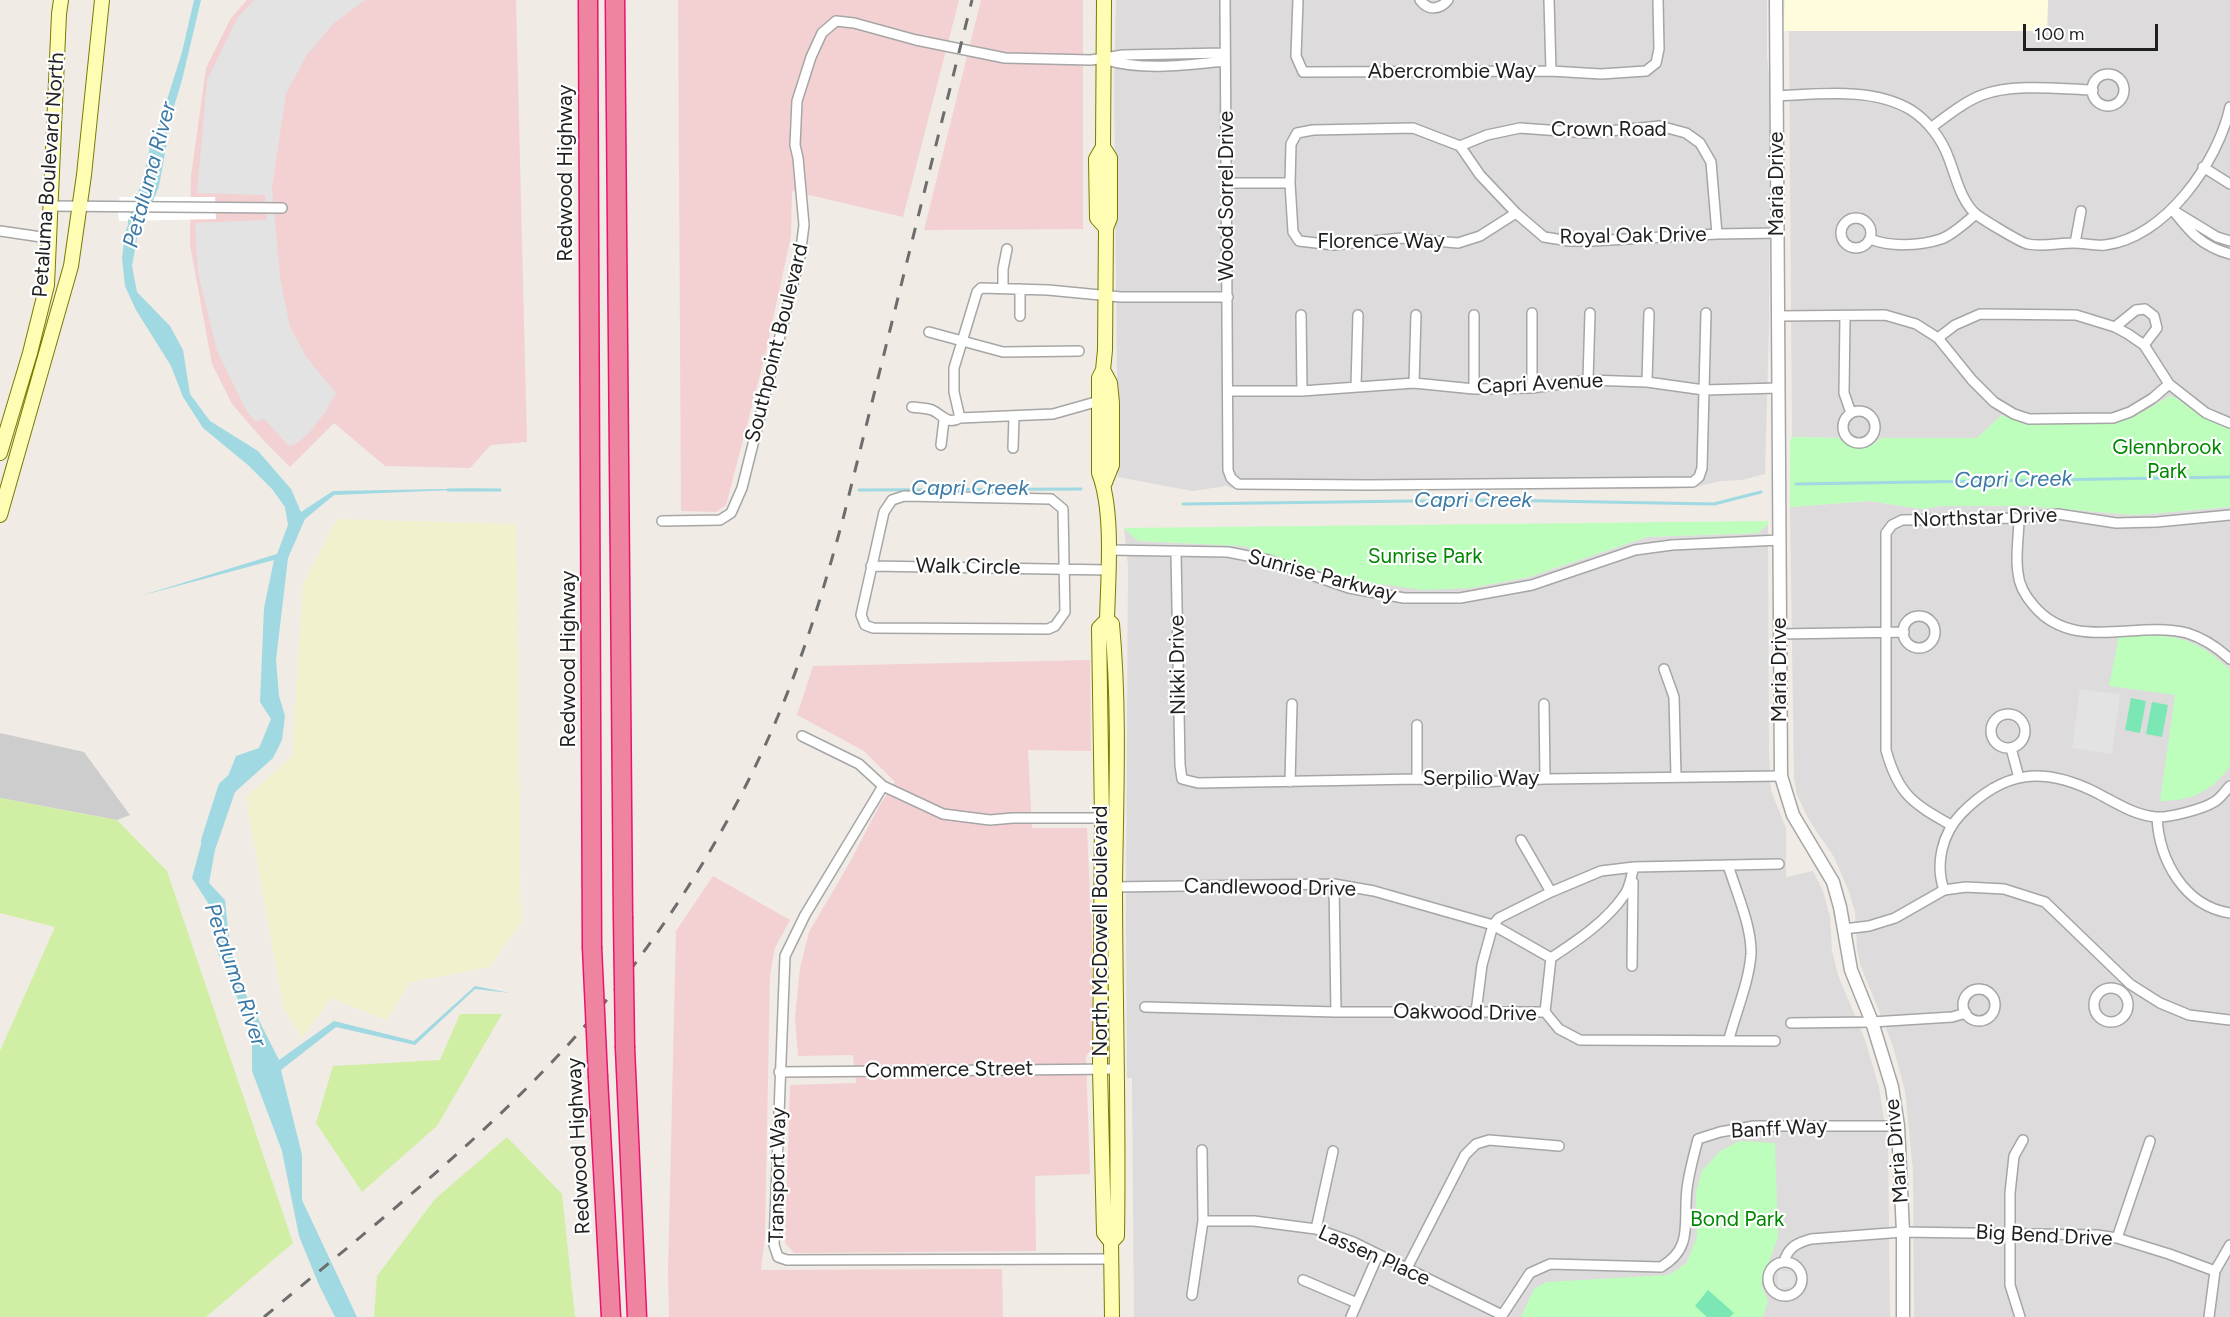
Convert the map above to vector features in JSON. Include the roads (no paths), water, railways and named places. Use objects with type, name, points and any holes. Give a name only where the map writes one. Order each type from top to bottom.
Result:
[{"type":"highway","name":"Redwood Highway","points":[[588,0],[592,947],[611,1317]]},
{"type":"highway","points":[[615,0],[623,917],[637,1317]]},
{"type":"main road","name":"Petaluma Boulevard North","points":[[0,453],[30,353],[47,285],[61,0]]},
{"type":"main road","name":"Petaluma Boulevard North","points":[[1,508],[71,266],[81,206],[102,0]]},
{"type":"main road","name":"North McDowell Boulevard","points":[[1104,0],[1103,147],[1096,159],[1098,218],[1106,228],[1106,296],[1103,370],[1100,378],[1099,401],[1099,473],[1104,485],[1108,550],[1107,620],[1112,624],[1114,648],[1109,818],[1101,887],[1100,1069],[1104,1233],[1111,1242],[1112,1317]]},
{"type":"main road","name":"North McDowell Boulevard","points":[[1103,370],[1110,383],[1112,403],[1112,465],[1104,485]]},
{"type":"main road","name":"North McDowell Boulevard","points":[[1109,818],[1115,887],[1119,1069],[1117,1236],[1111,1242]]},
{"type":"street","name":"Wood Sorrel Drive","points":[[1225,0],[1228,470],[1238,484],[1693,482],[1699,477],[1702,468],[1704,390]]},
{"type":"street","name":"Abercrombie Way","points":[[1298,0],[1296,56],[1303,72],[1551,71],[1601,74],[1646,71],[1656,63],[1659,49],[1658,0]]},
{"type":"street","points":[[1420,0],[1424,5],[1434,8],[1444,5],[1448,0]]},
{"type":"street","points":[[1549,0],[1551,71]]},
{"type":"street","name":"Maria Drive","points":[[1776,0],[1781,776],[1793,815],[1833,882],[1851,970],[1872,1022],[1892,1087],[1898,1126],[1903,1232],[1903,1317]]},
{"type":"street","name":"Southpoint Boulevard","points":[[663,522],[720,520],[731,513],[742,488],[799,261],[804,225],[795,145],[797,101],[811,57],[822,33],[836,21],[855,23],[971,53],[1005,58],[1103,59],[1124,55],[1225,57]]},
{"type":"street","points":[[1932,127],[1959,107],[1984,94],[2014,88],[2093,90]]},
{"type":"street","points":[[1777,96],[1861,95],[1890,99],[1912,110],[1932,127],[1948,155],[1961,192],[1976,214],[2027,244],[2105,245],[2136,235],[2159,221],[2183,197],[2215,148],[2226,124],[2230,107]]},
{"type":"street","name":"Crown Road","points":[[1460,146],[1487,135],[1520,128],[1588,133],[1660,126],[1686,133],[1700,143],[1711,162],[1717,234]]},
{"type":"street","points":[[1227,183],[1290,183],[1291,144],[1297,133],[1313,130],[1413,128],[1460,146]]},
{"type":"street","name":"Royal Oak Drive","points":[[1460,146],[1480,176],[1516,213],[1544,237],[1569,241],[1778,233]]},
{"type":"street","points":[[2203,167],[2230,184]]},
{"type":"street","name":"Florence Way","points":[[1290,183],[1293,232],[1299,241],[1313,243],[1334,245],[1402,238],[1458,243],[1480,236],[1516,213]]},
{"type":"street","points":[[50,206],[282,208]]},
{"type":"street","points":[[2172,209],[2217,237],[2230,241]]},
{"type":"street","points":[[2172,209],[2191,234],[2212,249],[2230,254]]},
{"type":"street","points":[[2075,243],[2081,210]]},
{"type":"street","points":[[1870,239],[1881,243],[1919,244],[1943,238],[1976,214]]},
{"type":"street","points":[[0,231],[48,238]]},
{"type":"street","points":[[1003,288],[1003,269],[1007,249]]},
{"type":"street","points":[[960,418],[954,392],[954,368],[977,292],[987,287],[1106,296],[1228,297]]},
{"type":"street","points":[[1020,289],[1020,316]]},
{"type":"street","points":[[2115,327],[2136,310],[2145,309],[2154,316],[2157,328],[2144,345]]},
{"type":"street","points":[[1588,380],[1590,313]]},
{"type":"street","points":[[1647,382],[1649,313]]},
{"type":"street","points":[[1704,390],[1706,313]]},
{"type":"street","points":[[1532,314],[1532,388]]},
{"type":"street","points":[[1938,338],[1954,325],[1980,314],[2076,315],[2115,327],[2144,345],[2169,384],[2206,413],[2230,423]]},
{"type":"street","points":[[1301,315],[1302,391]]},
{"type":"street","points":[[1356,386],[1358,315]]},
{"type":"street","points":[[1414,383],[1416,315]]},
{"type":"street","points":[[1474,315],[1474,389]]},
{"type":"street","points":[[1778,316],[1885,315],[1916,324],[1938,338],[1966,373],[1994,402],[2014,414],[2029,418],[2113,418],[2130,412],[2153,398],[2169,384]]},
{"type":"street","points":[[1845,317],[1844,393],[1851,413]]},
{"type":"street","points":[[929,333],[1003,352],[1079,351]]},
{"type":"street","name":"Capri Avenue","points":[[1229,391],[1302,391],[1414,383],[1474,389],[1532,388],[1588,380],[1647,382],[1704,390],[1778,388]]},
{"type":"street","points":[[912,407],[931,409],[944,420],[955,420],[1053,414],[1099,401]]},
{"type":"street","points":[[1013,448],[1014,417]]},
{"type":"street","points":[[941,445],[944,420]]},
{"type":"street","points":[[904,496],[1051,499],[1063,509],[1065,569],[1065,612],[1055,626],[1048,629],[873,628],[865,625],[861,615],[884,512],[892,500],[904,496]]},
{"type":"street","name":"Northstar Drive","points":[[1951,825],[1922,808],[1907,795],[1892,773],[1886,750],[1886,533],[1892,525],[1902,520],[2019,518],[2058,514],[2116,523],[2157,522],[2230,515]]},
{"type":"street","points":[[2019,518],[2018,574],[2025,596],[2041,614],[2059,627],[2084,632],[2164,631],[2187,634],[2210,644],[2230,659]]},
{"type":"street","name":"Sunrise Parkway","points":[[1108,550],[1228,552],[1268,560],[1349,588],[1404,598],[1460,598],[1532,585],[1635,550],[1672,545],[1780,540]]},
{"type":"street","name":"Nikki Drive","points":[[1176,552],[1182,778]]},
{"type":"street","name":"Walk Circle","points":[[871,566],[1109,570]]},
{"type":"street","points":[[1780,634],[1904,632]]},
{"type":"street","points":[[1664,669],[1674,697],[1676,776]]},
{"type":"street","points":[[1290,782],[1292,704]]},
{"type":"street","points":[[1544,704],[1545,778]]},
{"type":"street","points":[[1417,725],[1417,779]]},
{"type":"street","points":[[802,736],[859,764],[883,786],[949,816],[990,820],[1109,818]]},
{"type":"street","points":[[2011,748],[2019,778]]},
{"type":"street","points":[[1944,890],[1940,880],[1939,860],[1951,825],[1969,806],[1994,787],[2019,778],[2042,775],[2062,778],[2120,807],[2157,817],[2177,814],[2214,802],[2230,786]]},
{"type":"street","name":"Serpilio Way","points":[[1182,778],[1198,783],[1417,779],[1479,782],[1545,778],[1781,776]]},
{"type":"street","name":"Transport Way","points":[[883,786],[805,915],[785,956],[774,1245],[778,1257],[787,1260],[1111,1259]]},
{"type":"street","points":[[2157,817],[2165,857],[2177,880],[2196,899],[2219,911],[2230,913]]},
{"type":"street","points":[[1521,840],[1551,892]]},
{"type":"street","points":[[1476,1011],[1482,965],[1493,926],[1499,918],[1551,892],[1601,871],[1634,867],[1779,864]]},
{"type":"street","points":[[1728,865],[1748,931],[1751,953],[1748,972],[1729,1039]]},
{"type":"street","points":[[1545,1012],[1551,958],[1583,937],[1627,893],[1634,867]]},
{"type":"street","points":[[1632,966],[1634,867]]},
{"type":"street","points":[[1334,884],[1336,1012]]},
{"type":"street","name":"Candlewood Drive","points":[[1101,887],[1334,884],[1374,891],[1493,926],[1551,958]]},
{"type":"street","points":[[1844,929],[1869,926],[1895,918],[1944,890],[1966,887],[2004,889],[2045,902],[2130,984],[2160,1003],[2189,1015],[2230,1020]]},
{"type":"street","points":[[2122,993],[2130,984]]},
{"type":"street","name":"Oakwood Drive","points":[[1145,1007],[1336,1012],[1545,1012],[1559,1029],[1580,1041],[1729,1039],[1775,1041]]},
{"type":"street","points":[[1791,1023],[1872,1022],[1952,1017],[1966,1013]]},
{"type":"street","name":"Commerce Street","points":[[779,1072],[1119,1069]]},
{"type":"street","name":"Banff Way","points":[[1502,1316],[1530,1273],[1550,1264],[1661,1267],[1675,1259],[1684,1241],[1687,1189],[1698,1139],[1720,1132],[1754,1126],[1898,1126]]},
{"type":"street","points":[[1407,1269],[1466,1155],[1476,1144],[1489,1140],[1559,1146]]},
{"type":"street","points":[[2020,1317],[2010,1285],[2010,1193],[2014,1156],[2023,1140]]},
{"type":"street","points":[[2117,1238],[2150,1141]]},
{"type":"street","points":[[1192,1294],[1203,1221],[1202,1149]]},
{"type":"street","points":[[1316,1228],[1333,1151]]},
{"type":"street","name":"Lassen Place","points":[[1203,1221],[1254,1221],[1316,1228],[1353,1242],[1502,1316]]},
{"type":"street","name":"Big Bend Drive","points":[[1784,1262],[1787,1253],[1797,1243],[1811,1239],[1903,1232],[2010,1233],[2097,1235],[2117,1238],[2215,1271]]},
{"type":"street","points":[[2209,1317],[2215,1271],[2230,1245]]},
{"type":"street","points":[[1351,1317],[1378,1255]]},
{"type":"street","points":[[1303,1280],[1357,1304]]},
{"type":"water","points":[[194,0],[201,0],[182,80],[166,133],[148,179],[132,266],[137,292],[170,326],[183,350],[190,394],[210,421],[258,451],[291,489],[301,512],[333,491],[499,488],[334,495],[305,519],[288,558],[276,660],[279,696],[285,716],[282,740],[273,758],[235,792],[215,850],[209,883],[225,900],[228,930],[238,979],[279,1060],[334,1021],[414,1041],[475,986],[510,993],[475,989],[415,1045],[336,1027],[281,1070],[302,1155],[302,1200],[357,1317],[335,1317],[299,1236],[282,1151],[252,1071],[252,1032],[217,951],[210,906],[192,878],[202,841],[223,810],[227,779],[236,756],[259,748],[271,719],[260,702],[264,608],[274,560],[140,596],[277,554],[288,525],[285,507],[272,489],[248,465],[203,428],[183,397],[171,366],[136,310],[125,286],[122,258],[125,234],[182,52]]},
{"type":"waterway","name":"Petaluma River","points":[[136,221],[151,185],[160,136]]},
{"type":"waterway","name":"Capri Creek","points":[[1796,484],[2230,477]]},
{"type":"waterway","name":"Capri Creek","points":[[859,490],[1081,489]]},
{"type":"waterway","name":"Capri Creek","points":[[448,490],[500,490]]},
{"type":"waterway","name":"Capri Creek","points":[[1183,504],[1491,500],[1714,504],[1761,492]]},
{"type":"waterway","name":"Petaluma River","points":[[209,841],[226,788],[242,774]]},
{"type":"railway","points":[[264,1317],[448,1162],[484,1130],[552,1062],[619,985],[650,943],[680,899],[734,808],[788,692],[829,569],[972,0]]},
{"type":"park label","name":"Glennbrook Park","points":[[2167,460]]},
{"type":"park label","name":"Sunrise Park","points":[[1425,557]]},
{"type":"park label","name":"Bond Park","points":[[1737,1220]]}]
